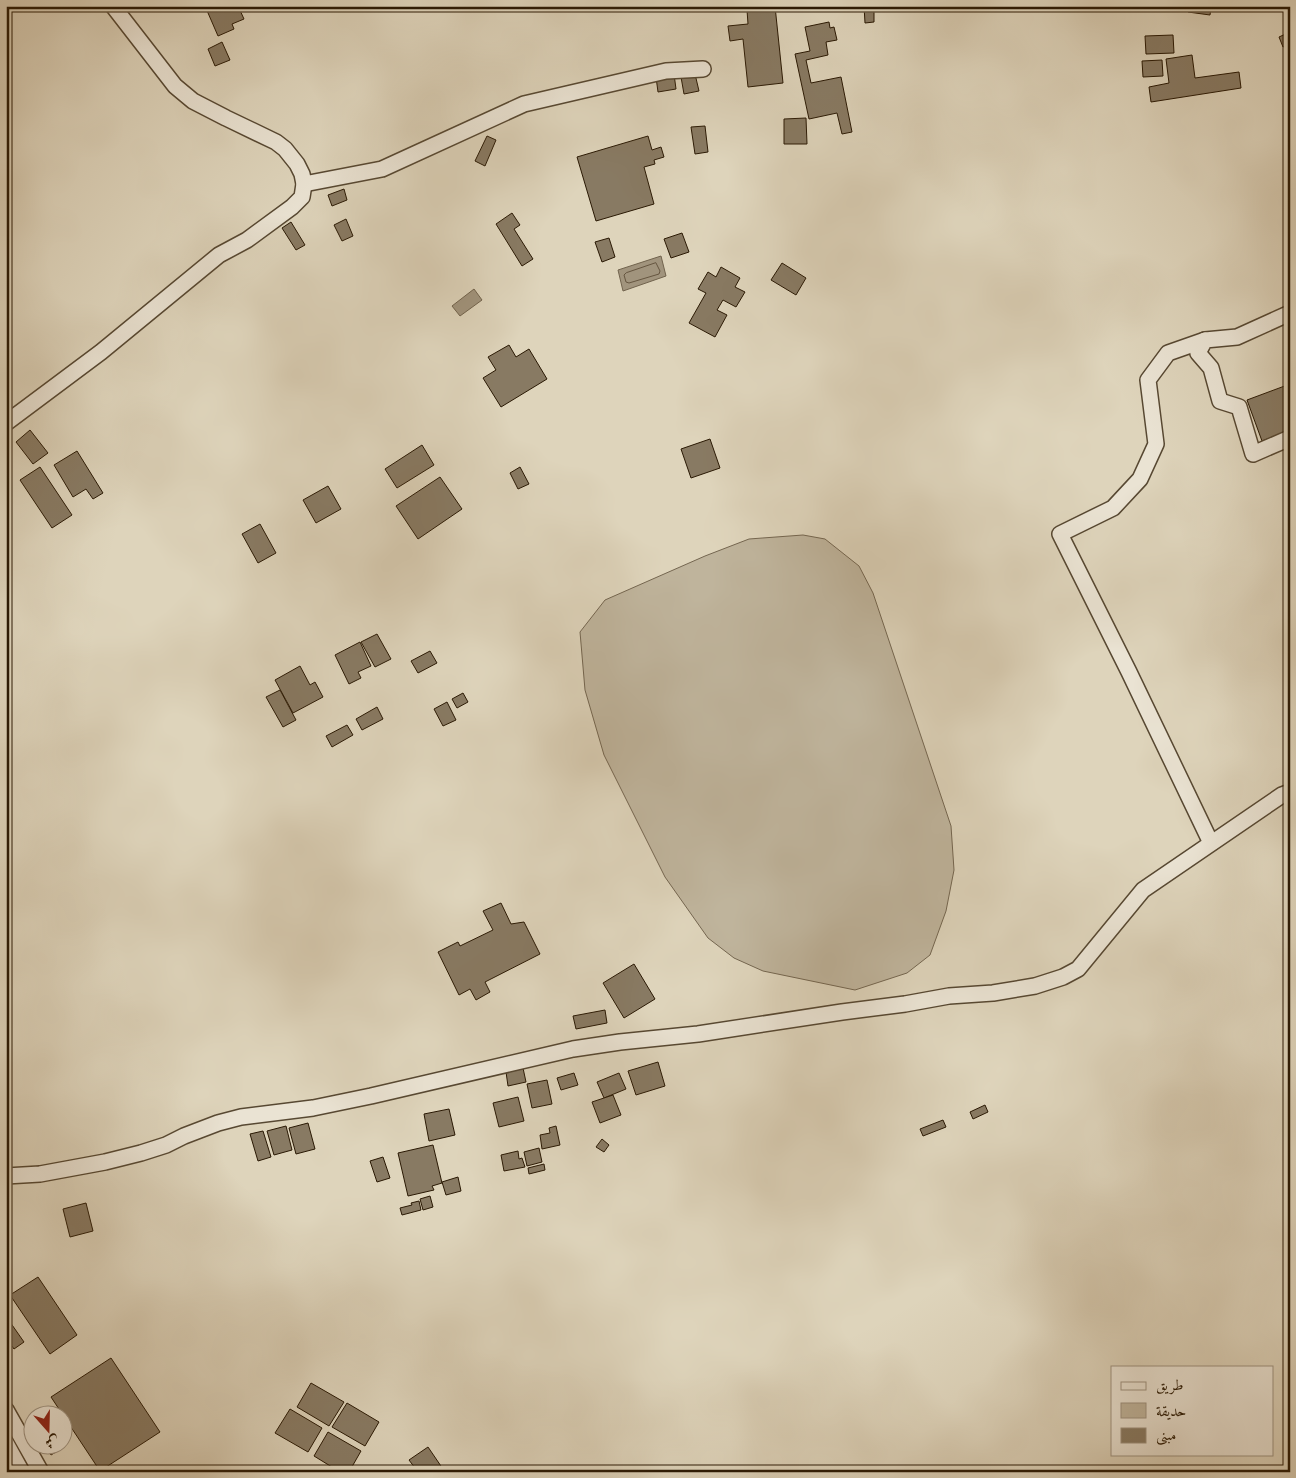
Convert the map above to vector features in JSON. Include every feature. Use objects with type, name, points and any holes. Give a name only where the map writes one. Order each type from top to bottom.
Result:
[{"type":"street","points":[[6,423],[101,352],[219,255],[247,240],[292,207],[302,197],[304,184],[302,174],[297,164],[276,142],[193,101],[175,86],[113,6]]},
{"type":"street","points":[[304,184],[382,168],[524,104],[666,71],[703,69]]},
{"type":"street","points":[[1211,843],[1060,534],[1113,508],[1140,479],[1156,444],[1148,380],[1168,353],[1205,340],[1237,337],[1290,313]]},
{"type":"street","points":[[1205,340],[1198,353],[1211,368],[1220,401],[1239,407],[1253,454],[1290,438]]},
{"type":"street","points":[[6,1176],[40,1174],[105,1162],[166,1145],[218,1123],[241,1117],[313,1108],[573,1049],[698,1034],[949,996],[993,993],[1035,986],[1063,978],[1078,968],[1143,890],[1282,795],[1290,792]]},
{"type":"street","points":[[6,1410],[41,1472]]},
{"type":"street","points":[[6,1443],[22,1472]]},
{"type":"green space","points":[[803,535],[825,539],[859,566],[873,593],[951,826],[954,870],[946,911],[930,955],[907,973],[855,990],[763,971],[734,958],[708,938],[665,877],[604,755],[585,690],[580,632],[605,600],[705,556],[749,539]]},
{"type":"water","points":[[661,256],[666,276],[623,291],[618,270]]},
{"type":"water","points":[[474,289],[482,300],[460,316],[452,306]]},
{"type":"building","points":[[205,6],[223,6],[224,10],[238,6],[244,19],[232,24],[234,29],[218,36]]},
{"type":"building","points":[[762,6],[775,6],[783,83],[748,87],[743,39],[730,41],[728,26],[748,24],[747,10],[763,9]]},
{"type":"building","points":[[864,6],[874,6],[874,22],[865,23]]},
{"type":"building","points":[[1189,6],[1231,6],[1230,10],[1211,8],[1210,15],[1188,12]]},
{"type":"building","points":[[829,22],[830,28],[834,27],[837,40],[826,42],[828,55],[806,60],[811,83],[841,77],[852,132],[842,134],[837,113],[809,119],[795,54],[810,51],[805,27]]},
{"type":"building","points":[[1290,32],[1290,44],[1283,47],[1279,37]]},
{"type":"building","points":[[1173,35],[1174,53],[1146,54],[1145,36]]},
{"type":"building","points":[[222,42],[230,60],[215,66],[208,49]]},
{"type":"building","points":[[1192,55],[1195,78],[1239,72],[1241,88],[1151,102],[1149,87],[1169,83],[1166,59]]},
{"type":"building","points":[[1162,60],[1163,76],[1143,77],[1142,61]]},
{"type":"building","points":[[674,74],[676,89],[658,92],[656,77]]},
{"type":"building","points":[[695,74],[699,91],[684,94],[681,77]]},
{"type":"building","points":[[806,118],[807,144],[784,144],[784,119]]},
{"type":"building","points":[[705,126],[708,152],[695,154],[691,127]]},
{"type":"building","points":[[487,136],[496,140],[485,166],[475,161]]},
{"type":"building","points":[[648,136],[652,150],[661,147],[664,157],[654,160],[655,164],[644,167],[654,204],[596,221],[577,157]]},
{"type":"building","points":[[344,189],[347,200],[332,206],[328,195]]},
{"type":"building","points":[[512,213],[520,225],[514,229],[533,259],[522,266],[496,224]]},
{"type":"building","points":[[346,219],[353,236],[342,241],[334,225]]},
{"type":"building","points":[[291,222],[305,245],[296,250],[282,228]]},
{"type":"building","points":[[682,233],[689,252],[671,258],[664,239]]},
{"type":"building","points":[[609,238],[615,257],[602,262],[595,242]]},
{"type":"building","points":[[782,263],[806,278],[796,295],[771,280]]},
{"type":"building","points":[[721,267],[740,278],[735,287],[745,292],[736,307],[723,300],[717,310],[727,315],[715,337],[689,323],[706,293],[698,289],[708,272],[716,277]]},
{"type":"building","points":[[509,345],[516,357],[529,349],[547,379],[501,407],[483,378],[496,370],[488,357]]},
{"type":"building","points":[[1290,384],[1290,422],[1285,423],[1288,431],[1262,441],[1247,400]]},
{"type":"building","points":[[30,430],[48,453],[33,464],[16,442]]},
{"type":"building","points":[[710,439],[720,468],[691,478],[681,449]]},
{"type":"building","points":[[422,445],[434,465],[397,488],[385,469]]},
{"type":"building","points":[[77,451],[103,493],[93,499],[86,489],[73,497],[54,465]]},
{"type":"building","points":[[40,467],[72,515],[52,528],[20,480]]},
{"type":"building","points":[[520,467],[529,484],[518,489],[510,473]]},
{"type":"building","points":[[440,477],[462,509],[418,539],[396,506]]},
{"type":"building","points":[[328,486],[341,509],[316,523],[303,500]]},
{"type":"building","points":[[260,524],[276,553],[258,563],[242,534]]},
{"type":"building","points":[[377,634],[391,659],[375,667],[361,642]]},
{"type":"building","points":[[360,642],[371,666],[358,672],[361,678],[349,684],[335,655]]},
{"type":"building","points":[[430,651],[437,663],[418,673],[411,661]]},
{"type":"building","points":[[300,666],[310,685],[315,682],[323,697],[293,713],[275,680]]},
{"type":"building","points":[[280,690],[296,720],[283,727],[266,697]]},
{"type":"building","points":[[463,693],[468,702],[457,708],[452,699]]},
{"type":"building","points":[[447,702],[456,720],[443,726],[434,709]]},
{"type":"building","points":[[377,707],[383,719],[362,730],[356,719]]},
{"type":"building","points":[[347,725],[353,735],[332,747],[326,736]]},
{"type":"building","points":[[501,903],[511,924],[524,922],[540,954],[485,982],[490,992],[476,1000],[470,989],[459,995],[438,952],[458,942],[460,946],[493,930],[483,911]]},
{"type":"building","points":[[634,964],[655,999],[624,1018],[603,983]]},
{"type":"building","points":[[605,1010],[607,1023],[576,1029],[573,1016]]},
{"type":"building","points":[[658,1062],[665,1086],[636,1095],[628,1071]]},
{"type":"building","points":[[523,1068],[526,1082],[508,1086],[506,1072]]},
{"type":"building","points":[[574,1073],[578,1085],[561,1090],[557,1078]]},
{"type":"building","points":[[619,1073],[626,1089],[604,1098],[597,1082]]},
{"type":"building","points":[[547,1080],[552,1104],[532,1108],[527,1084]]},
{"type":"building","points":[[613,1095],[621,1115],[600,1123],[592,1102]]},
{"type":"building","points":[[518,1097],[524,1121],[499,1127],[493,1103]]},
{"type":"building","points":[[985,1105],[988,1112],[973,1119],[970,1112]]},
{"type":"building","points":[[449,1109],[455,1135],[429,1141],[424,1114]]},
{"type":"building","points":[[943,1120],[946,1127],[923,1136],[920,1129]]},
{"type":"building","points":[[308,1123],[315,1149],[296,1154],[289,1128]]},
{"type":"building","points":[[286,1126],[292,1150],[274,1155],[267,1131]]},
{"type":"building","points":[[556,1126],[560,1145],[542,1149],[540,1135],[550,1133],[549,1128]]},
{"type":"building","points":[[263,1131],[271,1157],[258,1161],[250,1134]]},
{"type":"building","points":[[602,1139],[609,1145],[604,1152],[596,1147]]},
{"type":"building","points":[[433,1145],[442,1183],[432,1186],[434,1190],[408,1196],[398,1153]]},
{"type":"building","points":[[539,1148],[542,1162],[527,1166],[524,1152]]},
{"type":"building","points":[[518,1151],[519,1159],[522,1158],[525,1167],[504,1171],[501,1155]]},
{"type":"building","points":[[383,1157],[390,1178],[377,1182],[370,1161]]},
{"type":"building","points":[[544,1164],[545,1170],[529,1174],[528,1168]]},
{"type":"building","points":[[458,1177],[461,1191],[446,1195],[442,1182]]},
{"type":"building","points":[[430,1196],[433,1207],[423,1210],[420,1199]]},
{"type":"building","points":[[419,1201],[421,1210],[402,1215],[400,1208]]},
{"type":"building","points":[[86,1203],[93,1231],[70,1237],[63,1209]]},
{"type":"building","points":[[38,1277],[77,1335],[50,1354],[10,1295]]},
{"type":"building","points":[[10,1322],[24,1342],[14,1349],[6,1338],[6,1325]]},
{"type":"building","points":[[111,1358],[160,1432],[100,1471],[72,1429],[72,1406],[57,1406],[51,1397]]},
{"type":"building","points":[[311,1383],[344,1402],[329,1426],[297,1407]]},
{"type":"building","points":[[347,1403],[379,1422],[365,1446],[332,1427]]},
{"type":"building","points":[[290,1409],[322,1428],[308,1452],[275,1433]]},
{"type":"building","points":[[328,1432],[361,1451],[349,1472],[340,1472],[314,1456]]},
{"type":"building","points":[[428,1447],[445,1472],[418,1472],[409,1460]]}]
